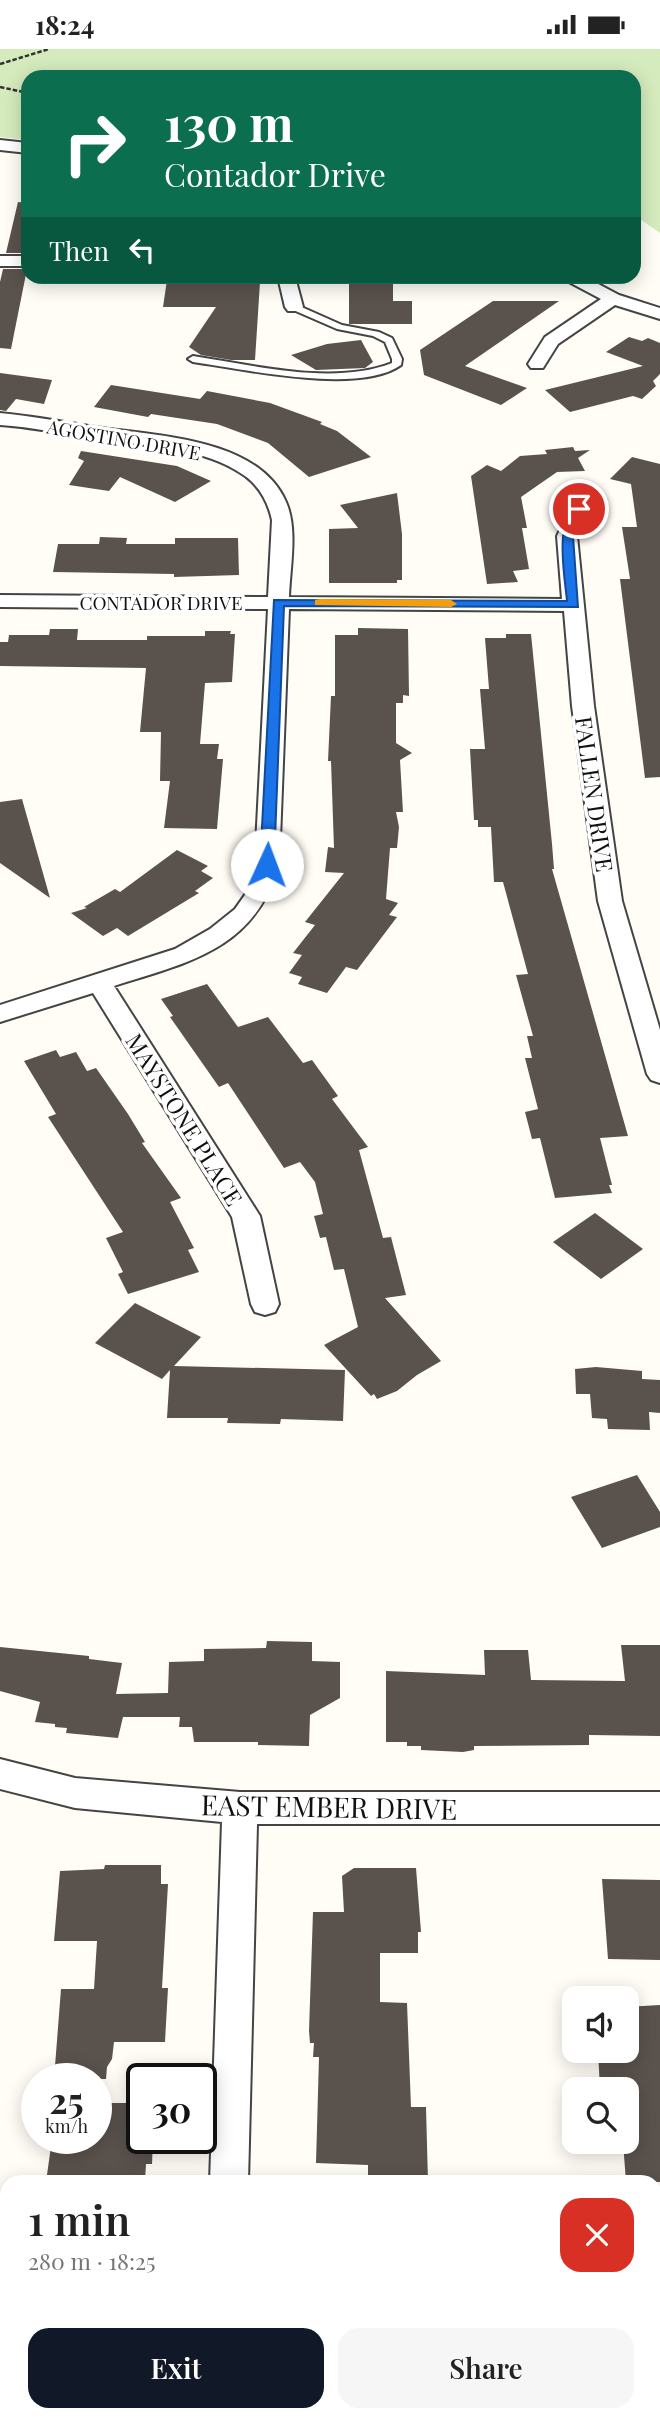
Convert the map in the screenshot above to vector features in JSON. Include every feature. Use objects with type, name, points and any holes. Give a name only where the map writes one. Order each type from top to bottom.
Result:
[{"type":"street","points":[[0,145],[21,147]]},
{"type":"street","points":[[0,261],[21,261]]},
{"type":"street","points":[[288,284],[294,307]]},
{"type":"street","points":[[586,284],[613,299],[660,314]]},
{"type":"street","points":[[537,364],[551,341],[613,299]]},
{"type":"street","name":"AGOSTINO DRIVE","points":[[0,419],[167,444],[214,454],[244,467],[262,480],[277,498],[282,520],[267,865],[259,892],[244,914],[219,935],[184,955],[0,1014]]},
{"type":"street","name":"FALLEN DRIVE","points":[[579,509],[567,536],[583,706],[610,901],[660,1074]]},
{"type":"street","name":"CONTADOR DRIVE","points":[[0,601],[574,605]]},
{"type":"street","name":"MAYSTONE PLACE","points":[[98,981],[246,1216],[265,1304]]},
{"type":"street","name":"EAST EMBER DRIVE","points":[[0,1774],[75,1793],[240,1808],[660,1808]]},
{"type":"street","points":[[229,2175],[240,1808]]},
{"type":"lane","points":[[193,359],[327,376],[376,373],[387,371],[396,365],[397,359],[389,340],[376,334],[340,327],[294,307]]},
{"type":"path","points":[[0,64],[49,49]]},
{"type":"path","points":[[0,87],[21,92]]},
{"type":"green space","points":[[0,49],[660,49],[660,233],[641,220],[641,70],[21,70],[21,139],[0,137]]},
{"type":"building","points":[[18,202],[21,202],[21,253],[6,253]]},
{"type":"building","points":[[3,269],[21,269],[21,284],[24,284],[11,349],[0,348],[0,282]]},
{"type":"building","points":[[166,284],[260,284],[255,360],[231,360],[201,355],[189,347],[216,307],[163,307]]},
{"type":"building","points":[[349,284],[393,284],[393,301],[412,301],[412,324],[349,324]]},
{"type":"building","points":[[493,301],[559,301],[465,366],[527,388],[501,405],[424,375],[420,350]]},
{"type":"building","points":[[629,337],[642,341],[648,338],[660,343],[660,374],[653,381],[656,386],[642,399],[633,396],[570,412],[545,390],[643,366],[606,352]]},
{"type":"building","points":[[361,340],[373,362],[365,368],[316,370],[291,355],[327,344]]},
{"type":"building","points":[[0,373],[52,380],[44,404],[16,399],[6,411],[0,410]]},
{"type":"building","points":[[111,385],[200,399],[207,391],[270,403],[322,422],[320,424],[337,431],[371,457],[309,477],[268,443],[217,424],[151,414],[148,417],[94,407]]},
{"type":"building","points":[[573,447],[575,451],[590,450],[578,458],[585,471],[557,472],[521,497],[527,528],[522,528],[529,569],[513,571],[518,582],[487,584],[471,476],[487,465],[501,471],[520,456],[547,454],[545,450]]},
{"type":"building","points":[[81,451],[177,466],[211,481],[175,502],[120,477],[109,491],[69,485],[84,461],[78,458]]},
{"type":"building","points":[[632,457],[660,464],[660,777],[645,778],[620,579],[630,579],[622,527],[637,527],[631,484],[610,479]]},
{"type":"building","points":[[397,493],[402,534],[402,580],[397,580],[397,583],[329,583],[329,529],[358,528],[340,505]]},
{"type":"building","points":[[100,537],[127,538],[126,544],[175,544],[175,538],[238,538],[239,575],[174,577],[174,574],[53,572],[58,544],[99,544]]},
{"type":"building","points":[[358,628],[408,629],[409,696],[403,695],[403,703],[396,703],[396,743],[412,753],[400,760],[403,812],[396,812],[399,827],[397,848],[390,848],[386,899],[398,903],[389,915],[397,917],[357,970],[346,967],[327,993],[298,984],[302,977],[289,973],[302,955],[293,953],[315,925],[305,922],[344,873],[325,872],[328,847],[334,848],[331,761],[328,761],[331,696],[335,696],[335,635],[358,635]]},
{"type":"building","points":[[50,629],[78,629],[77,640],[147,640],[147,636],[205,636],[205,631],[231,631],[230,634],[235,634],[232,682],[205,683],[200,744],[219,744],[217,759],[223,759],[217,829],[164,828],[170,781],[160,781],[161,732],[140,732],[146,668],[0,666],[0,642],[8,642],[9,635],[49,635]]},
{"type":"building","points":[[506,634],[531,634],[552,844],[552,869],[628,1136],[600,1138],[612,1193],[555,1198],[540,1138],[532,1139],[525,1112],[538,1109],[525,1058],[532,1058],[527,1036],[533,1036],[516,975],[528,974],[503,882],[494,882],[491,827],[478,827],[478,820],[474,820],[470,749],[485,749],[480,689],[489,689],[485,638],[506,638]]},
{"type":"building","points":[[22,799],[50,898],[0,863],[0,802]]},
{"type":"building","points":[[177,850],[208,866],[201,871],[213,878],[195,891],[199,893],[128,936],[117,928],[103,936],[71,913],[87,908],[84,907],[115,889],[120,892]]},
{"type":"building","points":[[207,984],[238,1027],[268,1017],[303,1063],[312,1060],[338,1096],[332,1099],[368,1147],[359,1150],[383,1238],[391,1237],[406,1295],[385,1298],[441,1361],[397,1391],[377,1399],[374,1394],[371,1396],[324,1345],[358,1327],[344,1269],[334,1270],[326,1237],[320,1238],[314,1216],[323,1214],[315,1182],[300,1162],[284,1168],[228,1083],[219,1087],[170,1017],[173,1016],[161,999]]},
{"type":"building","points":[[56,1050],[60,1057],[76,1052],[87,1071],[96,1068],[128,1114],[145,1142],[142,1143],[181,1198],[170,1202],[194,1248],[188,1250],[199,1272],[128,1294],[118,1274],[123,1272],[106,1238],[123,1232],[48,1117],[56,1114],[24,1061]]},
{"type":"building","points":[[595,1213],[643,1249],[601,1279],[553,1242]]},
{"type":"building","points":[[135,1303],[201,1337],[174,1366],[345,1370],[343,1421],[281,1419],[280,1424],[227,1423],[228,1418],[167,1418],[170,1370],[162,1379],[95,1343]]},
{"type":"building","points":[[596,1367],[642,1371],[642,1379],[660,1380],[660,1413],[649,1412],[650,1430],[608,1429],[607,1419],[592,1418],[590,1394],[576,1394],[575,1369]]},
{"type":"building","points":[[637,1475],[660,1512],[660,1527],[602,1548],[571,1497]]},
{"type":"building","points":[[267,1641],[312,1642],[312,1661],[340,1662],[340,1698],[310,1715],[309,1746],[258,1745],[258,1742],[194,1742],[192,1727],[179,1727],[180,1717],[123,1717],[118,1738],[66,1733],[67,1728],[35,1722],[40,1702],[0,1691],[0,1647],[89,1656],[89,1659],[122,1663],[116,1694],[168,1693],[169,1662],[204,1661],[204,1649],[266,1648]]},
{"type":"building","points":[[621,1645],[660,1645],[660,1736],[589,1735],[589,1745],[474,1746],[474,1750],[463,1752],[421,1750],[421,1746],[407,1746],[407,1742],[386,1742],[386,1671],[485,1675],[484,1650],[528,1650],[531,1680],[625,1681]]},
{"type":"building","points":[[105,1865],[161,1865],[161,1884],[168,1884],[162,1988],[168,1988],[165,2042],[114,2042],[110,2063],[55,2063],[61,1989],[94,1989],[97,1941],[54,1941],[60,1871],[104,1869]]},
{"type":"building","points":[[354,1868],[416,1868],[421,1932],[418,1932],[418,1953],[380,1953],[380,2002],[407,2003],[411,2107],[426,2107],[428,2175],[368,2175],[368,2165],[316,2163],[319,2057],[313,2057],[314,2043],[310,2043],[309,2031],[313,1912],[344,1912],[342,1876]]},
{"type":"building","points":[[602,1879],[660,1880],[660,1960],[608,1959]]},
{"type":"building","points":[[660,2005],[660,2175],[625,2175],[624,2154],[639,2154],[639,2077],[599,2077],[599,2063],[639,2063],[639,2006]]},
{"type":"building","points":[[112,2103],[126,2103],[126,2154],[152,2154],[152,2164],[146,2164],[145,2175],[47,2175],[50,2154],[112,2154]]},
{"type":"slow traffic","points":[[320,603],[451,604]]},
{"type":"route","points":[[267,865],[279,602],[574,605],[567,536],[579,509]]}]
